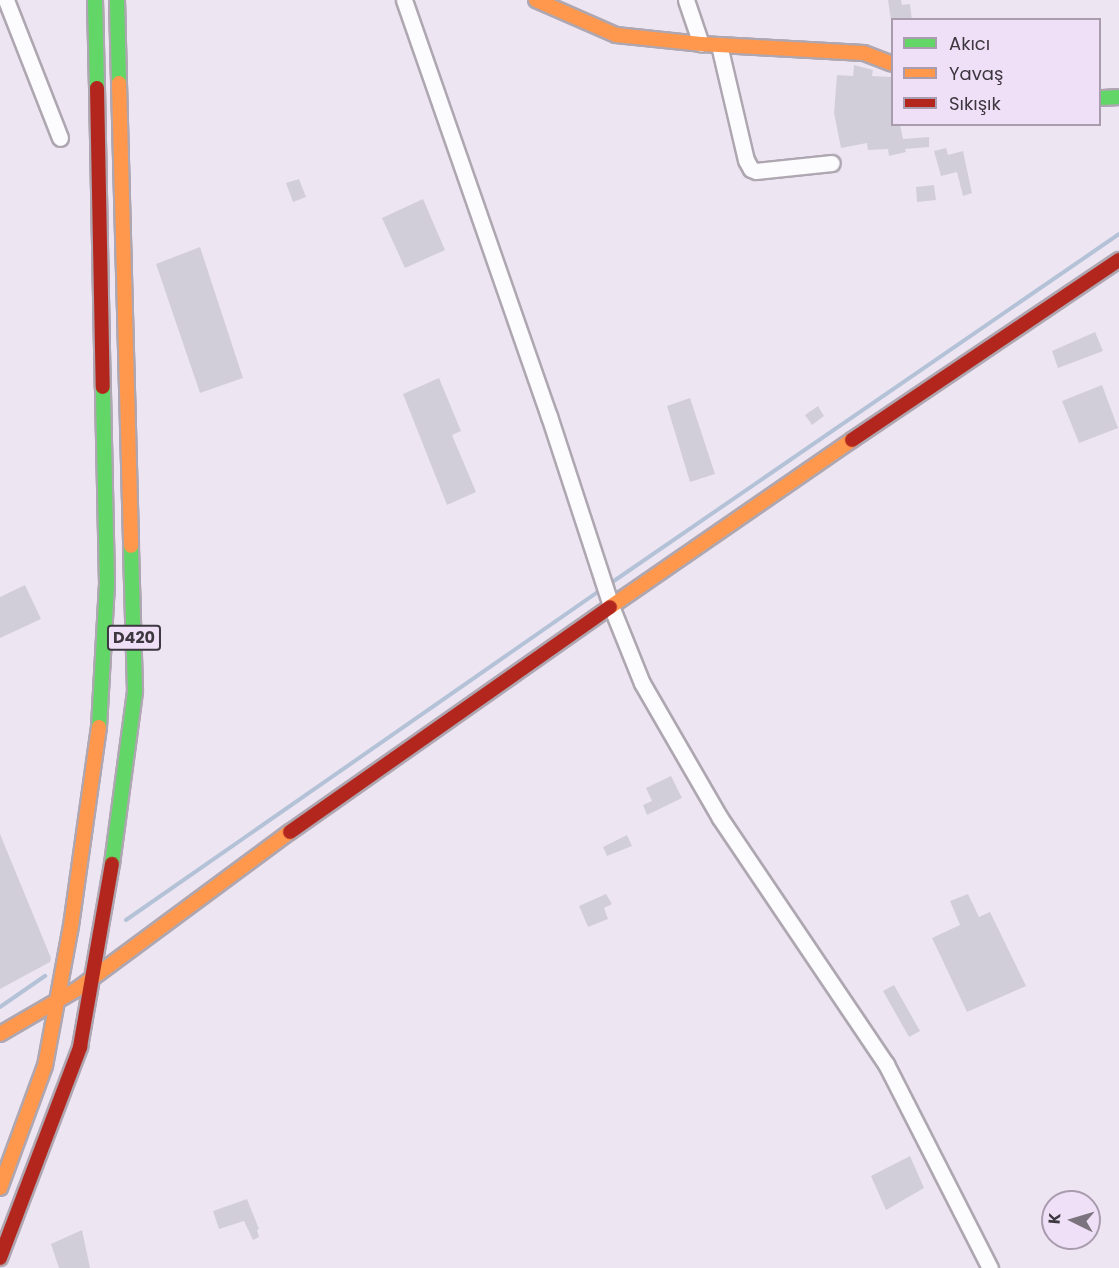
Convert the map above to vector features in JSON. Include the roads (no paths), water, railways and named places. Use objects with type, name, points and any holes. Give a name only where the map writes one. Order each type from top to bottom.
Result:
[{"type":"main road","name":"D420","points":[[0,1188],[45,1066],[71,926],[100,721],[107,583],[95,0]]},
{"type":"main road","name":"D420","points":[[0,1258],[80,1047],[108,894],[135,691],[117,0]]},
{"type":"main road","points":[[536,0],[616,35],[701,44],[864,53],[891,64]]},
{"type":"main road","points":[[1101,98],[1119,97]]},
{"type":"main road","points":[[0,1034],[93,978],[235,871],[611,606],[1006,334],[1119,260]]},
{"type":"street","points":[[6,0],[60,138]]},
{"type":"street","points":[[404,0],[549,416],[611,606],[642,683],[720,818],[886,1064],[990,1268]]},
{"type":"street","points":[[686,0],[701,44]]},
{"type":"street","points":[[719,45],[746,160],[751,169],[756,171],[832,163]]},
{"type":"waterway","points":[[608,585],[1119,234]]},
{"type":"waterway","points":[[126,920],[602,589]]},
{"type":"waterway","points":[[0,1007],[45,976]]}]
